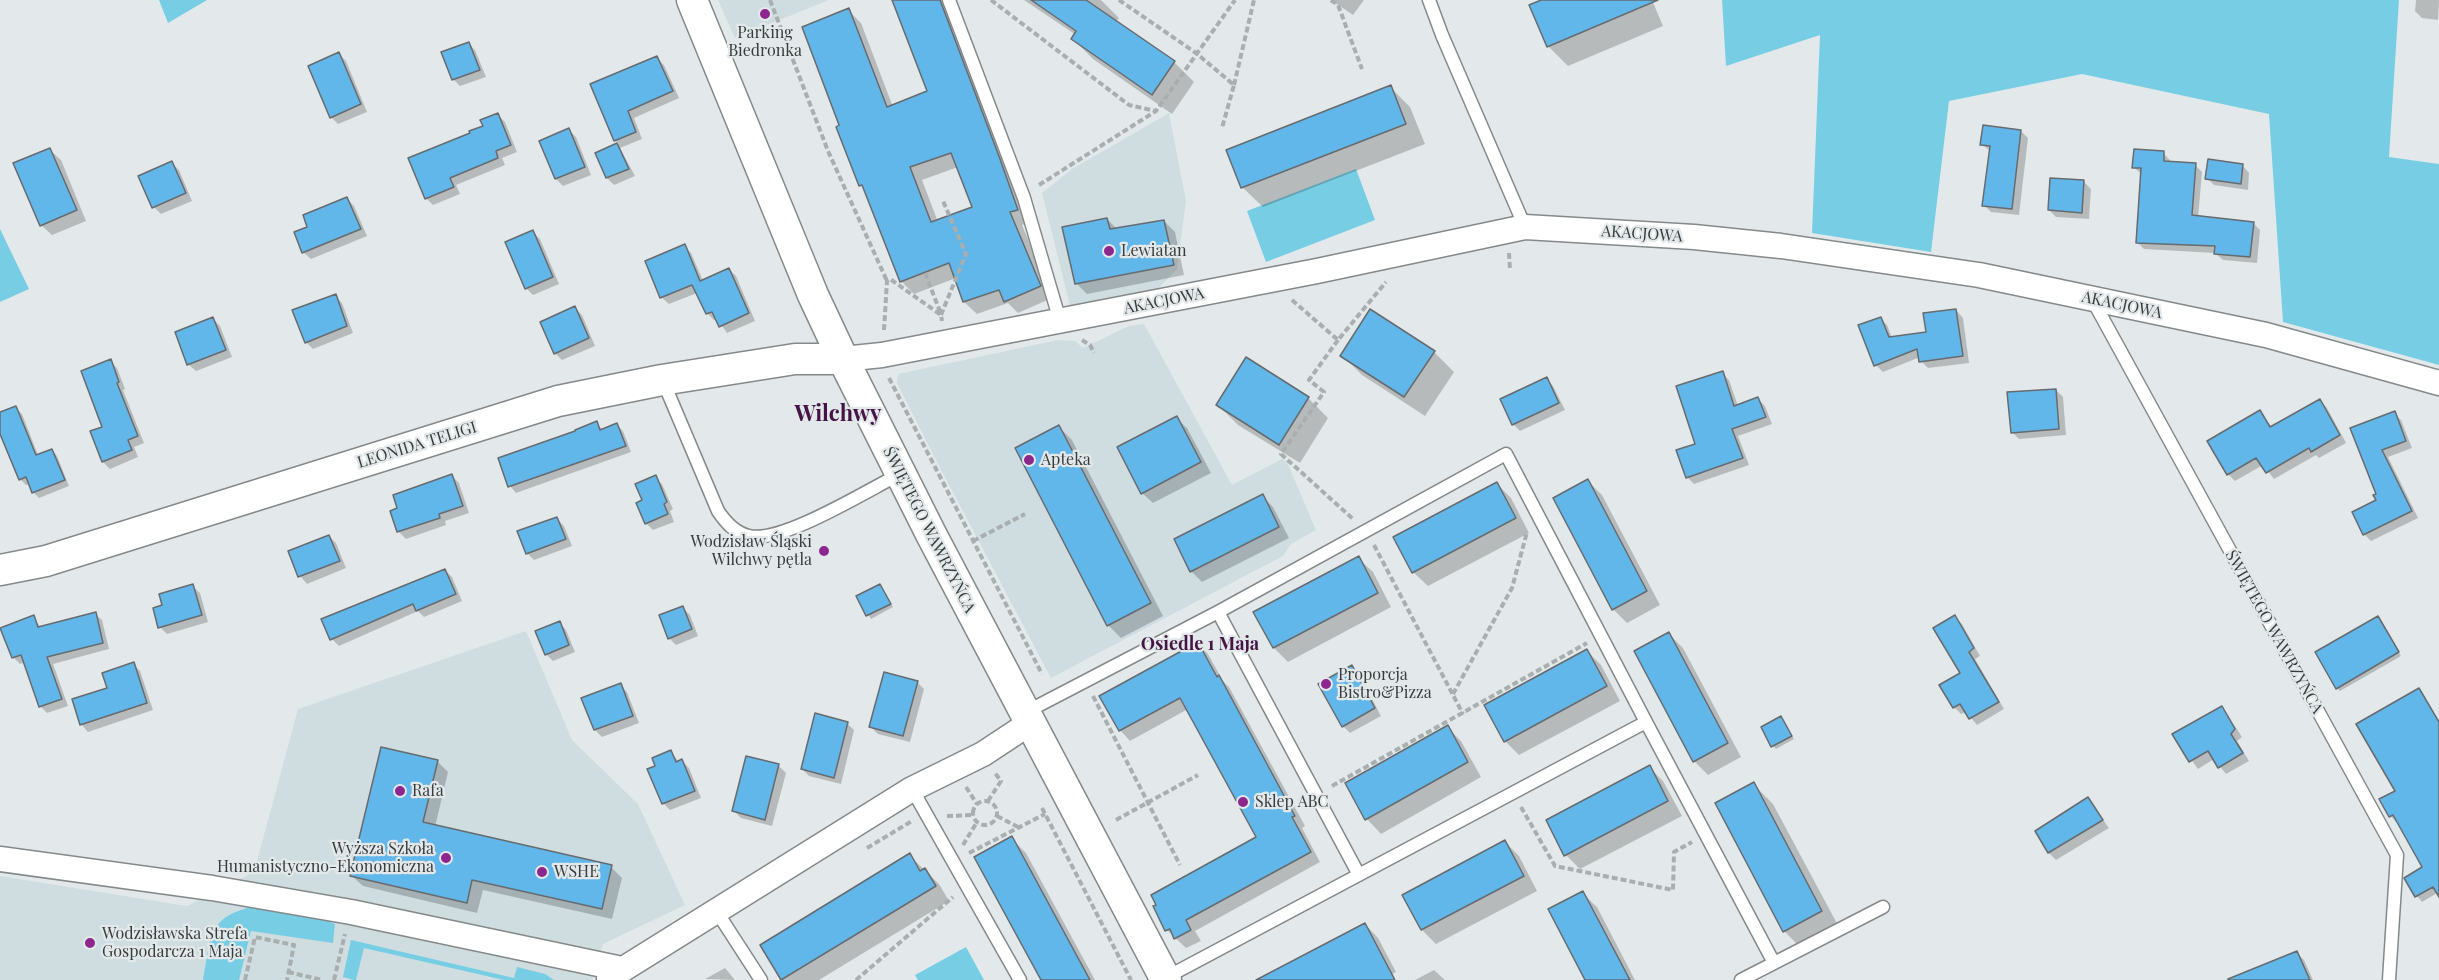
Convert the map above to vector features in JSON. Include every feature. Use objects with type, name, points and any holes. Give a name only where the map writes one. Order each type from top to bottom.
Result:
[{"type":"street","name":"ŚWIĘTEGO WAWRZYŃCA","points":[[692,0],[813,295],[843,359],[1027,718],[1166,979]]},
{"type":"street","name":"AKACJOWA","points":[[843,359],[1068,328],[1525,226],[1694,237],[1781,246],[1979,274],[2266,335],[2439,383]]},
{"type":"street","name":"LEONIDA TELIGI","points":[[0,570],[46,561],[558,401],[662,380],[795,359],[843,359]]},
{"type":"street","points":[[0,859],[188,884],[351,912],[614,974],[912,789],[982,754],[1027,718]]},
{"type":"lane","points":[[949,0],[1024,198],[1068,328]]},
{"type":"lane","points":[[1429,0],[1525,226]]},
{"type":"lane","name":"ŚWIĘTEGO WAWRZYŃCA","points":[[2091,298],[2397,855],[2389,980]]},
{"type":"lane","points":[[662,380],[718,511],[726,523],[737,532],[764,538],[793,529],[900,474]]},
{"type":"lane","points":[[1027,718],[1506,454],[1774,963]]},
{"type":"lane","points":[[1218,612],[1359,875]]},
{"type":"lane","points":[[1166,979],[1646,722]]},
{"type":"lane","points":[[912,789],[1020,980]]},
{"type":"lane","points":[[1741,980],[1883,907]]},
{"type":"lane","points":[[717,912],[761,980]]},
{"type":"path","points":[[771,0],[828,151],[887,280],[884,337]]},
{"type":"path","points":[[991,0],[1129,105],[1156,111]]},
{"type":"path","points":[[1119,0],[1196,53],[1234,85]]},
{"type":"path","points":[[1024,198],[1047,178],[1156,111],[1235,0]]},
{"type":"path","points":[[1222,128],[1254,0]]},
{"type":"path","points":[[1330,0],[1338,5],[1362,69]]},
{"type":"path","points":[[941,315],[966,254],[943,201]]},
{"type":"path","points":[[925,273],[941,315],[943,327]]},
{"type":"path","points":[[887,280],[890,279],[941,315]]},
{"type":"path","points":[[1287,296],[1338,340],[1388,280]]},
{"type":"path","points":[[1068,328],[1090,345],[1094,353]]},
{"type":"path","points":[[886,372],[1042,674]]},
{"type":"path","points":[[1453,694],[1512,588],[1533,506]]},
{"type":"path","points":[[972,541],[1024,514]]},
{"type":"path","points":[[1316,794],[1601,636]]},
{"type":"path","points":[[1085,700],[1094,696],[1180,865]]},
{"type":"path","points":[[976,804],[988,801],[1001,781],[993,769]]},
{"type":"path","points":[[1116,820],[1198,776]]},
{"type":"path","points":[[958,792],[975,781]]},
{"type":"path","points":[[966,787],[976,804],[973,815],[977,822],[984,825],[992,823],[997,816],[997,809],[988,801]]},
{"type":"path","points":[[1513,793],[1555,866],[1673,890],[1674,852],[1705,834]]},
{"type":"path","points":[[1041,806],[1131,980]]},
{"type":"path","points":[[963,856],[1045,814]]},
{"type":"path","points":[[938,816],[973,815]]},
{"type":"path","points":[[997,816],[1019,828]]},
{"type":"path","points":[[856,980],[966,886]]},
{"type":"path","points":[[334,980],[351,912]]},
{"type":"path","points":[[245,980],[255,937],[294,945],[287,980]]},
{"type":"path","points":[[288,972],[322,980]]},
{"type":"shaded area","points":[[159,0],[207,0],[168,23]]},
{"type":"shaded area","points":[[718,0],[829,0],[735,38]]},
{"type":"shaded area","points":[[1722,0],[2399,0],[2389,157],[2439,164],[2439,365],[2283,322],[2269,114],[2082,74],[1949,101],[1931,252],[1812,233],[1820,35],[1726,66]]},
{"type":"shaded area","points":[[1169,113],[1186,201],[1177,269],[1158,289],[1070,306],[1042,193],[1072,169]]},
{"type":"shaded area","points":[[1356,169],[1375,220],[1266,262],[1247,211]]},
{"type":"shaded area","points":[[0,229],[29,289],[0,302]]},
{"type":"shaded area","points":[[1144,324],[1232,485],[1282,459],[1287,462],[1316,530],[1291,544],[1283,556],[1051,678],[897,383],[898,374],[1058,340],[1075,341],[1083,348],[1129,326]]},
{"type":"shaded area","points":[[526,631],[572,740],[638,804],[685,905],[603,944],[592,980],[0,980],[0,876],[187,906],[254,872],[298,709]]},
{"type":"shaded area","points":[[265,904],[321,918],[335,924],[333,943],[251,931],[239,980],[203,980],[216,927],[233,913]]},
{"type":"shaded area","points":[[351,940],[514,978],[517,967],[545,974],[554,980],[504,980],[364,948],[356,980],[354,980],[343,977]]},
{"type":"shaded area","points":[[966,947],[984,980],[918,980],[915,975]]},
{"type":"building","points":[[892,0],[940,0],[1018,210],[1010,212],[1041,286],[1004,302],[999,290],[963,302],[949,263],[900,282],[862,185],[859,186],[836,127],[839,125],[802,27],[849,8],[887,107],[927,91]],"holes":[[[951,153],[972,207],[931,222],[910,167]]]},
{"type":"building","points":[[1031,0],[1086,0],[1175,61],[1152,95],[1071,39],[1076,31]]},
{"type":"building","points":[[1541,0],[1658,0],[1547,47],[1529,5]]},
{"type":"building","points":[[469,42],[480,70],[452,80],[441,52]]},
{"type":"building","points":[[339,52],[361,104],[330,118],[308,66]]},
{"type":"building","points":[[657,56],[673,91],[628,111],[636,132],[614,141],[590,84]]},
{"type":"building","points":[[1391,85],[1406,124],[1241,188],[1226,150]]},
{"type":"building","points":[[498,113],[511,145],[496,151],[498,158],[450,178],[454,187],[425,199],[408,158],[470,133],[469,131],[483,126],[480,120]]},
{"type":"building","points":[[1983,125],[2021,130],[2012,209],[1982,206],[1990,146],[1980,145]]},
{"type":"building","points":[[569,128],[585,167],[555,179],[539,141]]},
{"type":"building","points":[[617,143],[629,169],[606,178],[595,153]]},
{"type":"building","points":[[50,148],[77,210],[40,226],[13,163]]},
{"type":"building","points":[[2134,149],[2164,151],[2164,161],[2196,163],[2192,215],[2254,222],[2250,257],[2214,254],[2215,246],[2136,243],[2141,168],[2132,168]]},
{"type":"building","points":[[2208,159],[2243,164],[2241,184],[2205,179]]},
{"type":"building","points":[[172,161],[186,193],[152,208],[138,176]]},
{"type":"building","points":[[2050,178],[2084,180],[2082,213],[2048,210]]},
{"type":"building","points":[[347,197],[361,229],[302,253],[294,232],[307,227],[303,215]]},
{"type":"building","points":[[1107,218],[1110,229],[1164,220],[1174,265],[1075,284],[1062,227]]},
{"type":"building","points":[[533,230],[553,277],[525,289],[505,242]]},
{"type":"building","points":[[685,244],[700,281],[729,268],[749,313],[719,327],[712,312],[706,314],[692,285],[660,298],[645,261]]},
{"type":"building","points":[[336,294],[347,326],[305,343],[292,310]]},
{"type":"building","points":[[575,306],[589,338],[554,354],[540,322]]},
{"type":"building","points":[[1370,309],[1435,351],[1404,397],[1340,356]]},
{"type":"building","points":[[1956,309],[1963,356],[1919,362],[1917,349],[1874,366],[1858,325],[1881,317],[1889,337],[1926,332],[1923,313]]},
{"type":"building","points":[[213,317],[226,350],[187,365],[175,332]]},
{"type":"building","points":[[1246,357],[1309,397],[1279,445],[1216,405]]},
{"type":"building","points":[[111,359],[119,382],[117,383],[138,436],[128,440],[132,450],[102,462],[90,431],[102,427],[81,371]]},
{"type":"building","points":[[1723,371],[1734,406],[1758,397],[1766,417],[1732,429],[1743,458],[1686,478],[1676,450],[1695,444],[1676,386]]},
{"type":"building","points":[[1547,377],[1559,403],[1512,425],[1500,399]]},
{"type":"building","points":[[2056,389],[2059,429],[2011,433],[2007,392]]},
{"type":"building","points":[[2320,399],[2340,435],[2311,452],[2309,448],[2266,473],[2256,458],[2227,475],[2207,441],[2260,410],[2270,427]]},
{"type":"building","points":[[16,406],[36,455],[52,449],[65,480],[32,493],[26,477],[19,480],[0,434],[0,412]]},
{"type":"building","points":[[2395,411],[2406,441],[2382,450],[2412,511],[2363,535],[2352,512],[2376,500],[2373,495],[2376,494],[2350,428]]},
{"type":"building","points":[[1177,416],[1201,462],[1141,494],[1117,447]]},
{"type":"building","points":[[597,421],[600,430],[617,423],[626,446],[508,487],[498,458]]},
{"type":"building","points":[[1059,425],[1151,603],[1107,626],[1015,448]]},
{"type":"building","points":[[452,474],[463,506],[439,514],[440,518],[397,532],[390,511],[397,508],[393,495]]},
{"type":"building","points":[[656,475],[667,502],[664,504],[668,514],[645,524],[636,503],[642,500],[635,484]]},
{"type":"building","points":[[1588,479],[1647,591],[1612,610],[1553,498]]},
{"type":"building","points":[[1497,482],[1516,518],[1412,573],[1393,537]]},
{"type":"building","points":[[1263,494],[1279,527],[1190,572],[1174,539]]},
{"type":"building","points":[[557,517],[566,539],[526,554],[517,531]]},
{"type":"building","points":[[329,535],[340,561],[298,577],[288,551]]},
{"type":"building","points":[[1359,556],[1378,593],[1273,648],[1253,612]]},
{"type":"building","points":[[445,569],[456,594],[416,611],[413,604],[330,640],[321,619]]},
{"type":"building","points":[[193,584],[202,615],[158,628],[153,608],[162,605],[159,594]]},
{"type":"building","points":[[880,584],[891,604],[866,616],[856,596]]},
{"type":"building","points":[[683,606],[692,629],[668,639],[659,615]]},
{"type":"building","points":[[96,612],[103,643],[47,657],[62,699],[39,707],[21,655],[12,658],[0,628],[34,615],[38,627]]},
{"type":"building","points":[[1955,615],[1974,648],[1969,652],[1999,702],[1969,719],[1960,704],[1953,708],[1939,685],[1960,673],[1933,628]]},
{"type":"building","points":[[2378,616],[2399,652],[2336,689],[2315,652]]},
{"type":"building","points":[[560,621],[569,645],[545,655],[535,631]]},
{"type":"building","points":[[1669,632],[1728,743],[1693,762],[1634,651]]},
{"type":"building","points":[[1198,642],[1217,677],[1219,675],[1295,816],[1292,817],[1311,852],[1186,920],[1191,930],[1174,939],[1170,929],[1165,931],[1153,906],[1156,905],[1151,895],[1256,837],[1180,698],[1119,731],[1099,696]]},
{"type":"building","points":[[1587,649],[1607,686],[1504,742],[1484,705]]},
{"type":"building","points":[[134,662],[147,703],[80,725],[72,699],[107,688],[102,673]]},
{"type":"building","points":[[1352,665],[1375,708],[1342,727],[1318,684]]},
{"type":"building","points":[[884,672],[918,681],[903,736],[869,727]]},
{"type":"building","points":[[621,683],[633,716],[594,730],[581,698]]},
{"type":"building","points":[[2419,688],[2439,722],[2439,897],[2433,887],[2415,897],[2404,878],[2422,867],[2393,815],[2389,817],[2379,799],[2395,791],[2356,724]]},
{"type":"building","points":[[2222,706],[2235,729],[2231,734],[2243,753],[2218,768],[2208,751],[2189,762],[2172,734]]},
{"type":"building","points":[[815,713],[848,722],[834,778],[801,769]]},
{"type":"building","points":[[1781,716],[1792,736],[1771,747],[1761,727]]},
{"type":"building","points":[[1448,725],[1468,762],[1365,820],[1345,783]]},
{"type":"building","points":[[381,747],[438,760],[423,822],[612,865],[602,909],[472,880],[467,903],[350,876]]},
{"type":"building","points":[[671,750],[676,762],[682,759],[695,791],[662,804],[647,769],[655,766],[652,758]]},
{"type":"building","points":[[746,756],[779,764],[765,820],[732,811]]},
{"type":"building","points":[[1650,765],[1668,801],[1564,856],[1546,820]]},
{"type":"building","points":[[1754,782],[1822,911],[1783,932],[1715,803]]},
{"type":"building","points":[[2088,797],[2103,820],[2048,853],[2035,831]]},
{"type":"building","points":[[1012,836],[1090,980],[1041,980],[974,857]]},
{"type":"building","points":[[1505,840],[1524,876],[1421,930],[1402,895]]},
{"type":"building","points":[[910,853],[920,871],[925,868],[936,886],[781,980],[760,945]]},
{"type":"building","points":[[1583,891],[1630,980],[1585,980],[1548,909]]},
{"type":"building","points":[[1365,923],[1395,980],[1256,980]]},
{"type":"building","points":[[2297,951],[2310,980],[2228,980],[2228,979]]},
{"type":"place","name":"Parking Biedronka","points":[[765,14]]},
{"type":"place","name":"Lewiatan","points":[[1109,251]]},
{"type":"place","name":"Apteka","points":[[1029,460]]},
{"type":"place","name":"Wodzisław Śląski Wilchwy pętla","points":[[824,551]]},
{"type":"place","name":"Proporcja Bistro&Pizza","points":[[1326,684]]},
{"type":"place","name":"Rafa","points":[[400,791]]},
{"type":"place","name":"Sklep ABC","points":[[1243,802]]},
{"type":"place","name":"Wyższa Szkoła Humanistyczno-Ekonomiczna","points":[[446,858]]},
{"type":"place","name":"WSHE","points":[[542,872]]},
{"type":"place","name":"Wodzisławska Strefa Gospodarcza 1 Maja","points":[[90,943]]},
{"type":"district","name":"Wilchwy","points":[[838,414]]},
{"type":"district","name":"Osiedle 1 Maja","points":[[1200,644]]}]
